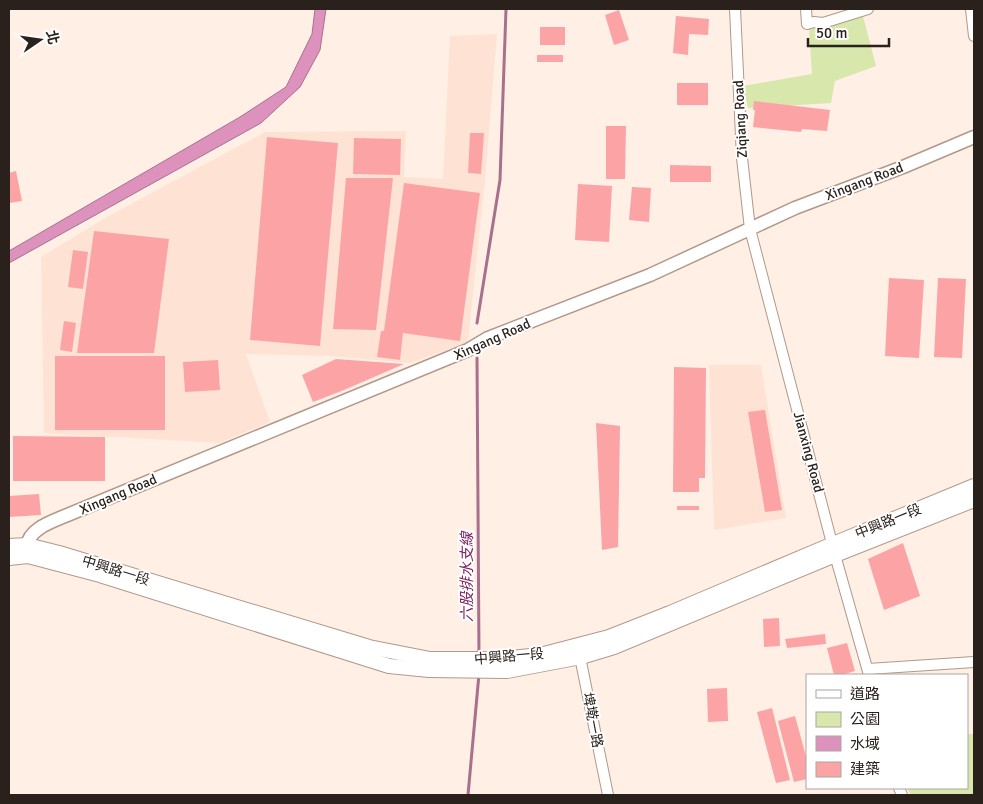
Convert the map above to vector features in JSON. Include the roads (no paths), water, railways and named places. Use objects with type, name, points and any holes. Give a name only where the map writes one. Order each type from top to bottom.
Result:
[{"type":"main road","name":"中興路一段","points":[[27,550],[100,575],[390,666],[429,670],[507,671],[579,652],[614,647],[974,486]]},
{"type":"main road","name":"中興路一段","points":[[834,550],[974,500]]},
{"type":"main road","points":[[9,546],[27,550]]},
{"type":"main road","points":[[9,558],[27,550]]},
{"type":"street","name":"Ziqiang Road","points":[[735,9],[742,158],[750,229]]},
{"type":"street","points":[[806,9],[807,24],[814,22],[822,23],[868,9]]},
{"type":"street","points":[[972,9],[974,36]]},
{"type":"street","name":"Xingang Road","points":[[27,550],[32,533],[44,525],[468,350],[488,338],[650,275],[795,208],[974,137]]},
{"type":"street","name":"Jianxing Road","points":[[750,229],[868,672]]},
{"type":"street","name":"埤墘一路","points":[[579,652],[608,795]]},
{"type":"street","points":[[868,672],[974,662]]},
{"type":"water","points":[[315,9],[326,9],[320,50],[300,87],[261,123],[9,263],[9,251],[240,117],[286,87],[312,34]]},
{"type":"waterway","points":[[477,323],[500,180],[506,9]]},
{"type":"waterway","name":"六股排水支線","points":[[477,358],[479,655]]},
{"type":"waterway","name":"六股排水支線","points":[[468,795],[479,674]]}]
